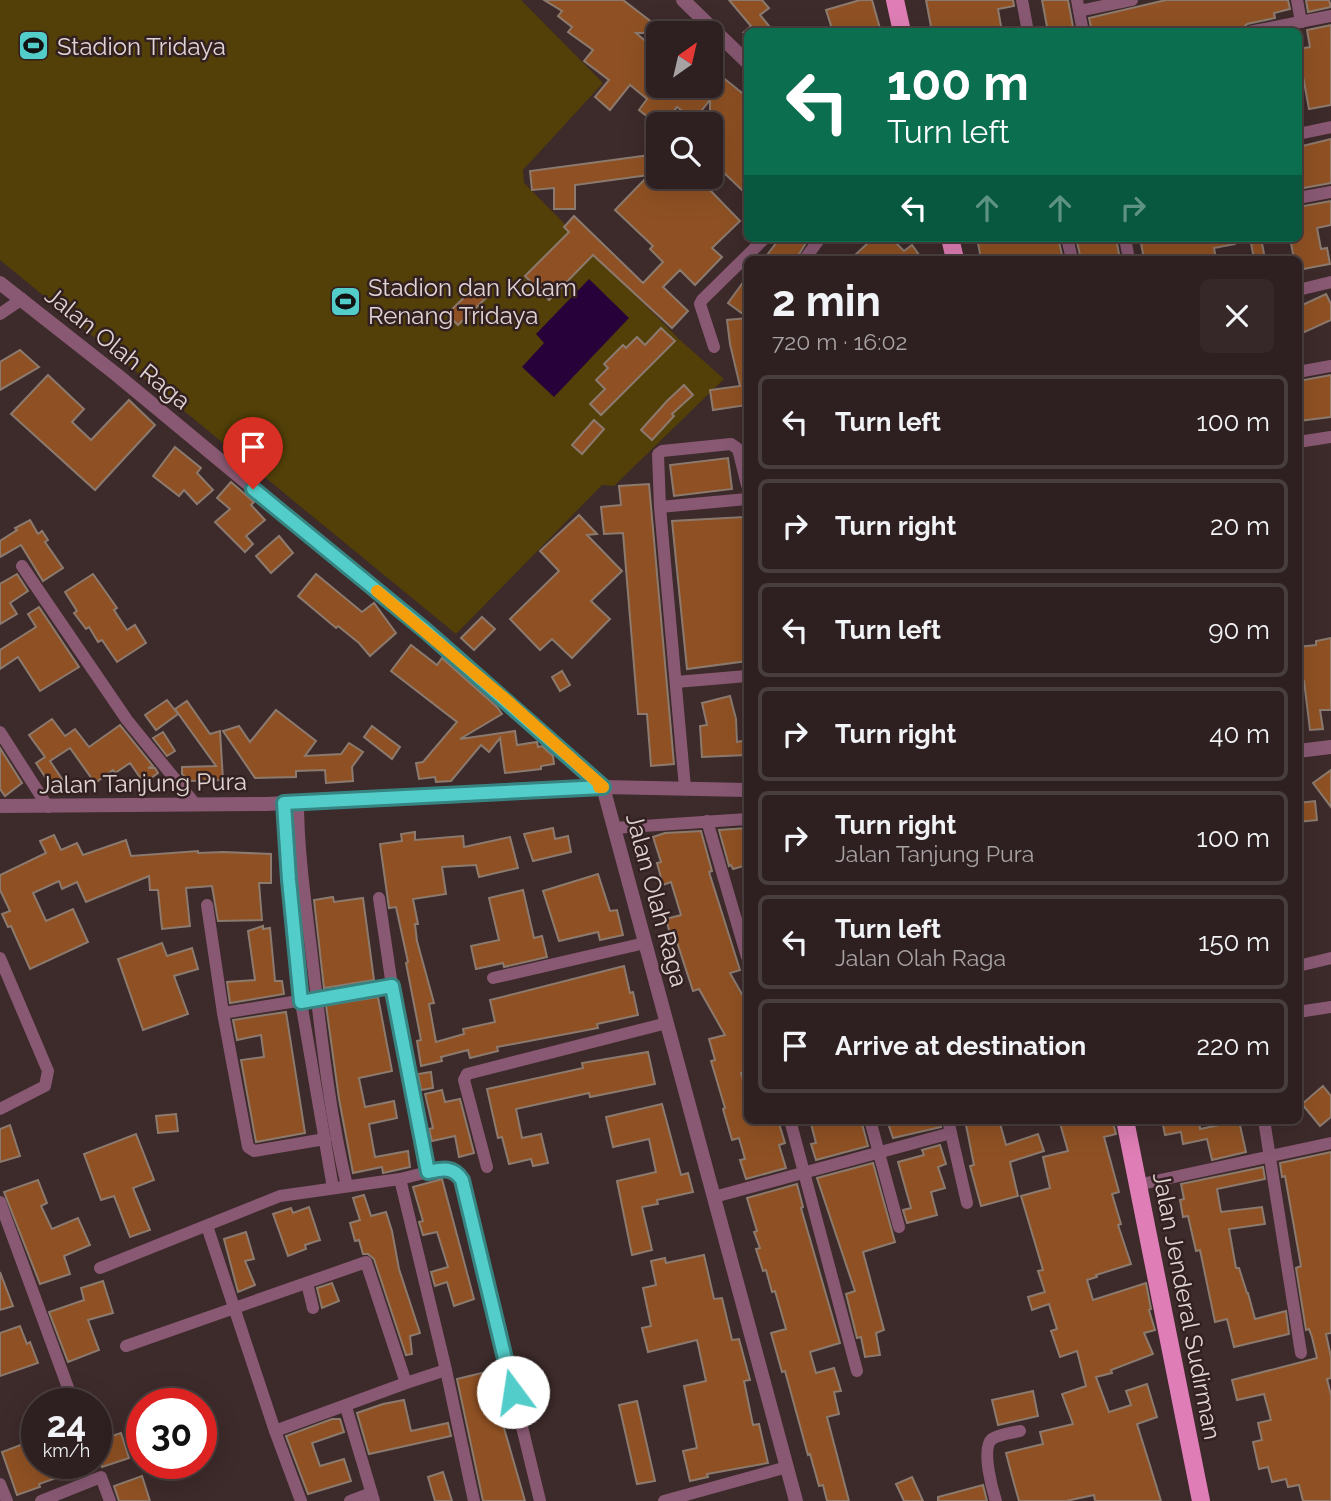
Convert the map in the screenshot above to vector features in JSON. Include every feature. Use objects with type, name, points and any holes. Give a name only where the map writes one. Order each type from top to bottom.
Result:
[{"type":"main road","points":[[895,0],[901,28]]},
{"type":"main road","name":"Jalan Jenderal Sudirman","points":[[1126,1124],[1201,1501]]},
{"type":"street","points":[[683,0],[744,59]]},
{"type":"street","points":[[1022,0],[1027,28]]},
{"type":"street","points":[[1082,28],[1078,6],[1132,0]]},
{"type":"street","points":[[1297,0],[1301,22]]},
{"type":"street","points":[[1270,28],[1331,16]]},
{"type":"street","points":[[1302,133],[1331,127]]},
{"type":"street","points":[[1302,197],[1331,192]]},
{"type":"street","points":[[749,256],[762,242]]},
{"type":"street","points":[[714,347],[700,304],[744,261]]},
{"type":"street","points":[[1302,289],[1331,282]]},
{"type":"street","name":"Jalan Olah Raga","points":[[0,283],[426,631],[603,787],[796,1501]]},
{"type":"street","points":[[0,314],[22,299]]},
{"type":"street","points":[[1302,371],[1331,366]]},
{"type":"street","points":[[1302,441],[1331,437]]},
{"type":"street","points":[[685,788],[658,458],[662,451],[731,444],[738,449],[744,473]]},
{"type":"street","points":[[660,507],[744,499]]},
{"type":"street","points":[[22,566],[127,720],[196,805]]},
{"type":"street","points":[[676,682],[744,676]]},
{"type":"street","points":[[0,732],[48,807]]},
{"type":"street","points":[[1302,751],[1331,747]]},
{"type":"street","name":"Jalan Tanjung Pura","points":[[0,806],[196,805],[603,787],[744,790]]},
{"type":"street","points":[[291,802],[326,1073],[347,1185]]},
{"type":"street","points":[[291,802],[289,880],[301,1002],[333,1188]]},
{"type":"street","points":[[614,828],[744,819]]},
{"type":"street","points":[[707,821],[744,947]]},
{"type":"street","points":[[379,898],[392,986],[428,1172]]},
{"type":"street","points":[[207,905],[223,1013],[248,1147],[254,1152],[325,1139]]},
{"type":"street","points":[[493,978],[645,943]]},
{"type":"street","points":[[0,958],[48,1072],[45,1086],[0,1109]]},
{"type":"street","points":[[1302,965],[1331,958]]},
{"type":"street","points":[[223,1013],[392,986]]},
{"type":"street","points":[[1302,1011],[1331,1007]]},
{"type":"street","points":[[487,1167],[464,1080],[467,1074],[667,1023]]},
{"type":"street","points":[[791,1124],[857,1371]]},
{"type":"street","points":[[871,1124],[899,1227]]},
{"type":"street","points":[[1265,1124],[1301,1353]]},
{"type":"street","points":[[714,1197],[879,1152],[949,1126],[967,1203]]},
{"type":"street","points":[[1137,1185],[1331,1143]]},
{"type":"street","points":[[100,1268],[280,1196],[453,1170],[462,1180],[540,1501]]},
{"type":"street","points":[[400,1179],[474,1501]]},
{"type":"street","points":[[0,1202],[68,1388]]},
{"type":"street","points":[[207,1226],[301,1501]]},
{"type":"street","points":[[127,1346],[366,1262],[405,1383]]},
{"type":"street","points":[[307,1283],[313,1308]]},
{"type":"street","points":[[275,1431],[446,1370]]},
{"type":"street","points":[[346,1406],[372,1497],[351,1501]]},
{"type":"street","points":[[996,1501],[990,1481],[987,1448],[995,1437],[1020,1431]]},
{"type":"street","points":[[664,1501],[787,1467]]},
{"type":"street","points":[[41,1501],[96,1479]]},
{"type":"street","points":[[102,1479],[110,1501]]},
{"type":"street","points":[[0,1484],[7,1501]]},
{"type":"shaded area","name":"Stadion dan Kolam Renang Tridaya","points":[[0,0],[521,0],[603,83],[523,170],[524,183],[680,340],[724,379],[614,486],[602,485],[456,634],[0,260]]},
{"type":"shaded area","points":[[589,279],[629,318],[554,397],[522,367],[544,343],[536,334]]},
{"type":"building","points":[[544,0],[623,0],[650,21],[646,21],[646,33],[636,33],[646,42],[646,98],[723,98],[723,78],[744,95],[744,192],[723,172],[723,112],[710,112],[710,100],[700,112],[684,112],[677,107],[673,112],[646,112],[646,116],[639,110],[647,99],[630,85],[610,110],[595,97],[609,80],[584,61],[593,50],[568,32],[572,27],[558,16],[562,11]]},
{"type":"building","points":[[729,0],[762,0],[769,8],[760,15],[769,26],[749,28],[751,26]]},
{"type":"building","points":[[860,0],[872,0],[880,28],[832,28],[826,10]]},
{"type":"building","points":[[926,0],[1013,0],[1014,6],[998,9],[1001,28],[931,28]]},
{"type":"building","points":[[1042,0],[1068,0],[1073,28],[1047,28]]},
{"type":"building","points":[[1166,0],[1288,0],[1290,9],[1274,13],[1275,18],[1247,24],[1244,28],[1091,28],[1089,18]]},
{"type":"building","points":[[1306,0],[1329,0],[1331,7],[1308,12]]},
{"type":"building","points":[[1331,25],[1331,105],[1309,109],[1302,71],[1302,48],[1310,47],[1307,30]]},
{"type":"building","points":[[1331,139],[1331,183],[1302,188],[1302,146]]},
{"type":"building","points":[[646,156],[646,175],[575,185],[575,209],[554,209],[554,188],[532,190],[530,171]]},
{"type":"building","points":[[646,178],[646,189],[709,189],[740,221],[712,248],[722,257],[695,285],[680,270],[663,287],[688,311],[672,328],[593,255],[549,300],[525,276],[569,232],[564,227],[574,216],[643,283],[663,262],[650,249],[653,246],[615,210]]},
{"type":"building","points":[[1331,201],[1331,225],[1317,228],[1321,249],[1327,248],[1330,264],[1302,269],[1302,256],[1293,256],[1291,242],[1302,242],[1302,206]]},
{"type":"building","points":[[777,242],[807,242],[798,256],[766,256]]},
{"type":"building","points":[[869,242],[895,242],[904,251],[912,245],[920,256],[854,256]]},
{"type":"building","points":[[978,242],[1059,242],[1062,256],[1024,256],[980,256]]},
{"type":"building","points":[[1077,242],[1117,242],[1119,256],[1080,256]]},
{"type":"building","points":[[1141,242],[1235,244],[1214,248],[1215,256],[1143,256]]},
{"type":"building","points":[[1251,242],[1262,242],[1264,256],[1253,256]]},
{"type":"building","points":[[744,281],[744,315],[728,303]]},
{"type":"building","points":[[475,287],[486,298],[458,325],[447,314]]},
{"type":"building","points":[[1326,294],[1331,304],[1331,320],[1302,333],[1302,305]]},
{"type":"building","points":[[744,318],[744,405],[713,410],[710,390],[740,386],[727,320]]},
{"type":"building","points":[[661,328],[675,341],[601,415],[590,404],[605,389],[596,380],[608,368],[604,364],[623,345],[626,348],[637,337],[645,345]]},
{"type":"building","points":[[20,350],[39,367],[0,390],[0,362]]},
{"type":"building","points":[[48,375],[84,409],[72,422],[91,440],[129,400],[155,425],[95,490],[11,414]]},
{"type":"building","points":[[1331,375],[1331,417],[1302,421],[1302,380]]},
{"type":"building","points":[[684,385],[693,395],[672,414],[674,416],[652,440],[641,430]]},
{"type":"building","points":[[594,420],[604,429],[582,454],[572,445]]},
{"type":"building","points":[[175,447],[201,468],[197,473],[213,490],[197,504],[184,490],[179,496],[153,476]]},
{"type":"building","points":[[728,458],[732,489],[674,496],[670,465]]},
{"type":"building","points":[[231,482],[254,502],[251,505],[265,520],[246,536],[253,544],[245,552],[215,522],[230,509],[217,498]]},
{"type":"building","points":[[649,484],[674,764],[651,766],[647,714],[638,714],[623,533],[604,534],[601,507],[621,505],[619,486]]},
{"type":"building","points":[[579,515],[597,534],[587,535],[622,571],[591,601],[610,619],[572,658],[552,639],[540,650],[510,619],[559,571],[540,551]]},
{"type":"building","points":[[744,517],[744,661],[687,669],[672,521]]},
{"type":"building","points":[[30,520],[38,534],[42,531],[48,540],[45,542],[63,568],[43,581],[21,545],[0,557],[0,541]]},
{"type":"building","points":[[279,536],[293,553],[271,573],[256,556]]},
{"type":"building","points":[[17,574],[28,591],[10,603],[17,614],[0,624],[0,584]]},
{"type":"building","points":[[93,574],[117,608],[114,610],[127,630],[135,625],[146,643],[117,662],[102,640],[98,642],[89,627],[86,629],[74,613],[77,611],[65,592]]},
{"type":"building","points":[[316,574],[362,612],[374,603],[396,633],[370,656],[359,643],[338,626],[336,628],[298,596]]},
{"type":"building","points":[[39,607],[79,667],[40,691],[18,657],[0,669],[0,650],[36,627],[28,614]]},
{"type":"building","points":[[482,617],[495,629],[474,650],[461,638]]},
{"type":"building","points":[[1331,638],[1331,710],[1320,710],[1323,729],[1310,730],[1302,681],[1302,647],[1316,645],[1316,641]]},
{"type":"building","points":[[411,645],[437,665],[442,658],[502,714],[460,739],[515,731],[517,745],[537,742],[538,747],[542,746],[553,756],[554,764],[541,766],[541,769],[505,773],[500,738],[489,752],[481,745],[451,781],[436,782],[435,777],[419,779],[416,763],[423,762],[457,722],[391,671]]},
{"type":"building","points":[[562,671],[570,685],[560,691],[552,677]]},
{"type":"building","points":[[730,696],[736,719],[737,742],[744,741],[744,755],[702,757],[700,726],[707,725],[702,703]]},
{"type":"building","points":[[167,700],[178,714],[156,730],[145,715]]},
{"type":"building","points":[[187,701],[210,734],[220,731],[223,780],[188,781],[182,774],[182,767],[216,766],[175,709]]},
{"type":"building","points":[[276,710],[316,741],[305,756],[341,754],[349,743],[363,752],[352,767],[353,781],[326,783],[325,770],[296,771],[296,777],[255,778],[223,731],[239,726],[250,742]]},
{"type":"building","points":[[52,719],[65,736],[75,729],[89,747],[120,725],[153,766],[148,768],[155,768],[158,773],[144,783],[130,763],[115,773],[113,770],[95,783],[70,748],[50,761],[66,785],[55,792],[36,763],[45,757],[29,735]]},
{"type":"building","points":[[372,726],[400,747],[392,759],[364,737]]},
{"type":"building","points":[[163,732],[175,751],[167,756],[153,738]]},
{"type":"building","points":[[0,748],[22,783],[5,796],[0,789]]},
{"type":"building","points":[[1331,770],[1331,807],[1313,783]]},
{"type":"building","points":[[1315,801],[1317,820],[1302,822],[1302,803]]},
{"type":"building","points":[[553,828],[555,839],[568,836],[571,852],[533,861],[524,834]]},
{"type":"building","points":[[744,828],[744,866],[733,869],[729,866],[719,830]]},
{"type":"building","points":[[701,831],[712,871],[709,872],[740,970],[730,973],[744,998],[744,1072],[741,1073],[744,1083],[744,1124],[779,1124],[785,1143],[779,1145],[786,1168],[746,1179],[740,1160],[745,1159],[739,1138],[732,1140],[711,1061],[715,1060],[709,1039],[725,1035],[699,989],[693,991],[675,936],[671,937],[666,919],[681,915],[671,882],[663,885],[657,863],[661,862],[653,837],[665,833]]},
{"type":"building","points":[[415,832],[415,840],[463,836],[464,847],[510,837],[518,868],[479,877],[476,865],[442,867],[446,894],[413,899],[418,924],[415,924],[417,941],[434,1003],[429,1004],[436,1042],[464,1034],[463,1029],[495,1022],[490,1000],[624,966],[638,1015],[597,1024],[598,1028],[497,1047],[498,1051],[470,1058],[468,1050],[421,1066],[417,1041],[421,1040],[406,963],[408,962],[396,907],[389,908],[380,844],[402,841],[401,834]]},
{"type":"building","points":[[54,835],[61,850],[77,843],[83,855],[126,840],[131,856],[198,851],[271,854],[271,883],[259,883],[262,920],[218,921],[212,886],[186,888],[190,926],[162,929],[158,890],[150,890],[149,876],[86,902],[77,882],[62,889],[59,881],[33,893],[46,921],[73,909],[88,942],[30,969],[11,926],[8,927],[2,914],[10,911],[0,890],[0,875],[46,853],[40,841]]},
{"type":"building","points":[[598,874],[610,911],[617,910],[623,935],[600,940],[598,932],[559,941],[543,891]]},
{"type":"building","points":[[523,890],[534,938],[542,936],[547,957],[504,967],[503,963],[476,969],[471,946],[499,940],[489,898]]},
{"type":"building","points":[[333,897],[334,902],[363,898],[374,980],[324,988],[314,900]]},
{"type":"building","points":[[263,926],[263,929],[270,928],[275,981],[282,981],[284,994],[230,1003],[227,982],[255,980],[248,931]]},
{"type":"building","points":[[162,943],[167,956],[192,948],[198,969],[174,976],[188,1014],[143,1030],[118,959]]},
{"type":"building","points":[[378,997],[392,1071],[359,1078],[365,1107],[394,1101],[397,1118],[369,1124],[375,1157],[408,1151],[410,1167],[383,1173],[382,1167],[353,1173],[326,1005]]},
{"type":"building","points":[[286,1012],[305,1133],[256,1142],[241,1060],[264,1057],[261,1035],[237,1040],[233,1020]]},
{"type":"building","points":[[648,1052],[655,1084],[590,1097],[589,1093],[516,1109],[522,1138],[541,1134],[548,1163],[533,1166],[531,1159],[509,1164],[502,1137],[498,1138],[487,1089],[583,1068],[582,1063]]},
{"type":"building","points":[[431,1072],[433,1088],[421,1090],[418,1074]]},
{"type":"building","points":[[1323,1086],[1331,1096],[1331,1117],[1320,1126],[1302,1104]]},
{"type":"building","points":[[442,1090],[445,1102],[460,1099],[474,1153],[459,1157],[455,1136],[432,1141],[429,1129],[433,1128],[425,1094]]},
{"type":"building","points":[[662,1104],[681,1175],[688,1173],[693,1192],[657,1200],[658,1204],[642,1207],[652,1250],[632,1255],[617,1181],[656,1172],[649,1139],[613,1147],[606,1117]]},
{"type":"building","points":[[176,1114],[178,1131],[158,1133],[156,1116]]},
{"type":"building","points":[[811,1124],[862,1124],[868,1146],[816,1160],[811,1144],[816,1143]]},
{"type":"building","points":[[888,1124],[940,1124],[941,1127],[893,1138]]},
{"type":"building","points":[[966,1124],[1000,1124],[1006,1145],[1038,1134],[1044,1151],[1010,1162],[1018,1196],[981,1206],[970,1166],[974,1165]]},
{"type":"building","points":[[1060,1124],[1113,1124],[1116,1134],[1104,1137],[1119,1192],[1112,1194],[1121,1224],[1118,1225],[1131,1264],[1087,1280],[1093,1300],[1146,1283],[1149,1310],[1155,1330],[1144,1333],[1153,1354],[1111,1370],[1112,1373],[1096,1377],[1109,1412],[1131,1405],[1126,1391],[1147,1384],[1157,1417],[1137,1424],[1161,1501],[1095,1501],[1094,1495],[1066,1501],[1019,1501],[1012,1476],[1006,1453],[1043,1444],[1040,1432],[1073,1424],[1062,1394],[1086,1386],[1077,1351],[1060,1357],[1051,1331],[1057,1329],[1049,1304],[1032,1310],[1028,1297],[1045,1292],[1038,1271],[1043,1270],[1021,1196],[1050,1188],[1043,1157],[1068,1151]]},
{"type":"building","points":[[1163,1124],[1199,1124],[1200,1129],[1240,1124],[1246,1152],[1212,1160],[1207,1139],[1183,1144],[1181,1132],[1165,1135]]},
{"type":"building","points":[[10,1125],[20,1156],[0,1162],[0,1129]]},
{"type":"building","points":[[136,1134],[154,1180],[133,1188],[150,1230],[130,1237],[114,1196],[101,1200],[84,1154]]},
{"type":"building","points":[[940,1145],[946,1164],[938,1167],[945,1188],[931,1192],[937,1215],[907,1223],[903,1210],[911,1208],[898,1162],[924,1155],[922,1150]]},
{"type":"building","points":[[1331,1152],[1331,1333],[1326,1334],[1331,1357],[1331,1378],[1327,1379],[1331,1395],[1331,1501],[1303,1501],[1299,1485],[1288,1487],[1286,1479],[1272,1482],[1268,1467],[1259,1469],[1253,1442],[1262,1440],[1258,1423],[1271,1420],[1264,1394],[1237,1400],[1232,1380],[1317,1358],[1309,1329],[1306,1330],[1296,1268],[1301,1266],[1285,1176],[1282,1177],[1280,1163]]},
{"type":"building","points":[[873,1163],[895,1242],[863,1252],[884,1330],[876,1333],[880,1355],[865,1357],[861,1337],[857,1338],[846,1294],[855,1291],[817,1178]]},
{"type":"building","points":[[1263,1167],[1265,1179],[1217,1189],[1221,1212],[1262,1207],[1265,1224],[1229,1229],[1236,1268],[1239,1268],[1255,1319],[1286,1311],[1289,1334],[1234,1347],[1227,1319],[1215,1322],[1200,1250],[1196,1251],[1188,1216],[1183,1217],[1181,1184]]},
{"type":"building","points":[[442,1179],[474,1299],[454,1306],[447,1282],[435,1286],[431,1272],[448,1267],[437,1232],[423,1235],[419,1222],[423,1221],[413,1187]]},
{"type":"building","points":[[38,1180],[47,1203],[41,1206],[52,1229],[78,1218],[90,1245],[64,1256],[70,1274],[40,1284],[4,1192]]},
{"type":"building","points":[[797,1184],[803,1207],[801,1208],[840,1343],[810,1352],[816,1373],[834,1368],[841,1391],[834,1392],[839,1414],[827,1417],[849,1501],[827,1501],[823,1485],[819,1486],[810,1454],[808,1455],[785,1371],[782,1372],[771,1333],[786,1329],[775,1291],[772,1292],[756,1249],[760,1248],[754,1232],[757,1231],[747,1198]]},
{"type":"building","points":[[364,1195],[371,1216],[386,1212],[392,1231],[399,1269],[420,1333],[410,1336],[412,1354],[406,1355],[374,1259],[363,1254],[359,1240],[355,1241],[350,1223],[360,1220],[353,1198]]},
{"type":"building","points":[[309,1207],[320,1240],[305,1245],[306,1249],[288,1256],[273,1214],[291,1208],[293,1213]]},
{"type":"building","points":[[246,1232],[254,1259],[245,1261],[255,1285],[238,1292],[224,1239]]},
{"type":"building","points":[[704,1255],[714,1299],[722,1298],[732,1340],[739,1339],[750,1380],[744,1381],[753,1425],[759,1424],[768,1463],[707,1474],[708,1477],[690,1481],[683,1451],[697,1448],[684,1386],[706,1381],[697,1340],[648,1352],[642,1328],[651,1326],[643,1288],[656,1285],[651,1261],[665,1258],[666,1263]]},
{"type":"building","points":[[0,1272],[13,1306],[0,1310]]},
{"type":"building","points":[[103,1281],[113,1313],[88,1320],[99,1350],[68,1362],[49,1312],[84,1300],[81,1288]]},
{"type":"building","points":[[332,1283],[339,1301],[322,1308],[317,1288]]},
{"type":"building","points":[[20,1326],[38,1363],[0,1376],[0,1333]]},
{"type":"building","points":[[490,1371],[525,1501],[483,1501],[457,1379]]},
{"type":"building","points":[[1033,1391],[1038,1416],[998,1425],[992,1400]]},
{"type":"building","points":[[404,1400],[411,1431],[448,1423],[451,1436],[369,1454],[357,1413]]},
{"type":"building","points":[[637,1401],[655,1481],[637,1484],[619,1405]]},
{"type":"building","points":[[332,1419],[340,1419],[344,1432],[312,1443],[320,1466],[344,1459],[351,1481],[308,1494],[286,1436]]},
{"type":"building","points":[[121,1433],[126,1459],[112,1464],[112,1436]]},
{"type":"building","points":[[21,1445],[21,1479],[53,1479],[17,1495],[2,1452]]},
{"type":"building","points":[[443,1472],[452,1501],[435,1501],[428,1477]]},
{"type":"building","points":[[912,1477],[923,1501],[904,1501],[896,1484]]},
{"type":"building","points":[[134,1479],[143,1479],[150,1501],[119,1501],[114,1486]]},
{"type":"building","points":[[983,1485],[987,1501],[938,1501],[938,1497]]},
{"type":"slow traffic","points":[[377,591],[504,698],[603,787],[599,787]]},
{"type":"place","name":"Stadion Tridaya","points":[[34,46]]},
{"type":"place","name":"Stadion dan Kolam Renang Tridaya","points":[[345,301]]},
{"type":"route","points":[[253,489],[426,631],[603,787],[284,803],[301,1002],[392,986],[428,1172],[444,1168],[453,1170],[462,1180],[513,1392]]}]
